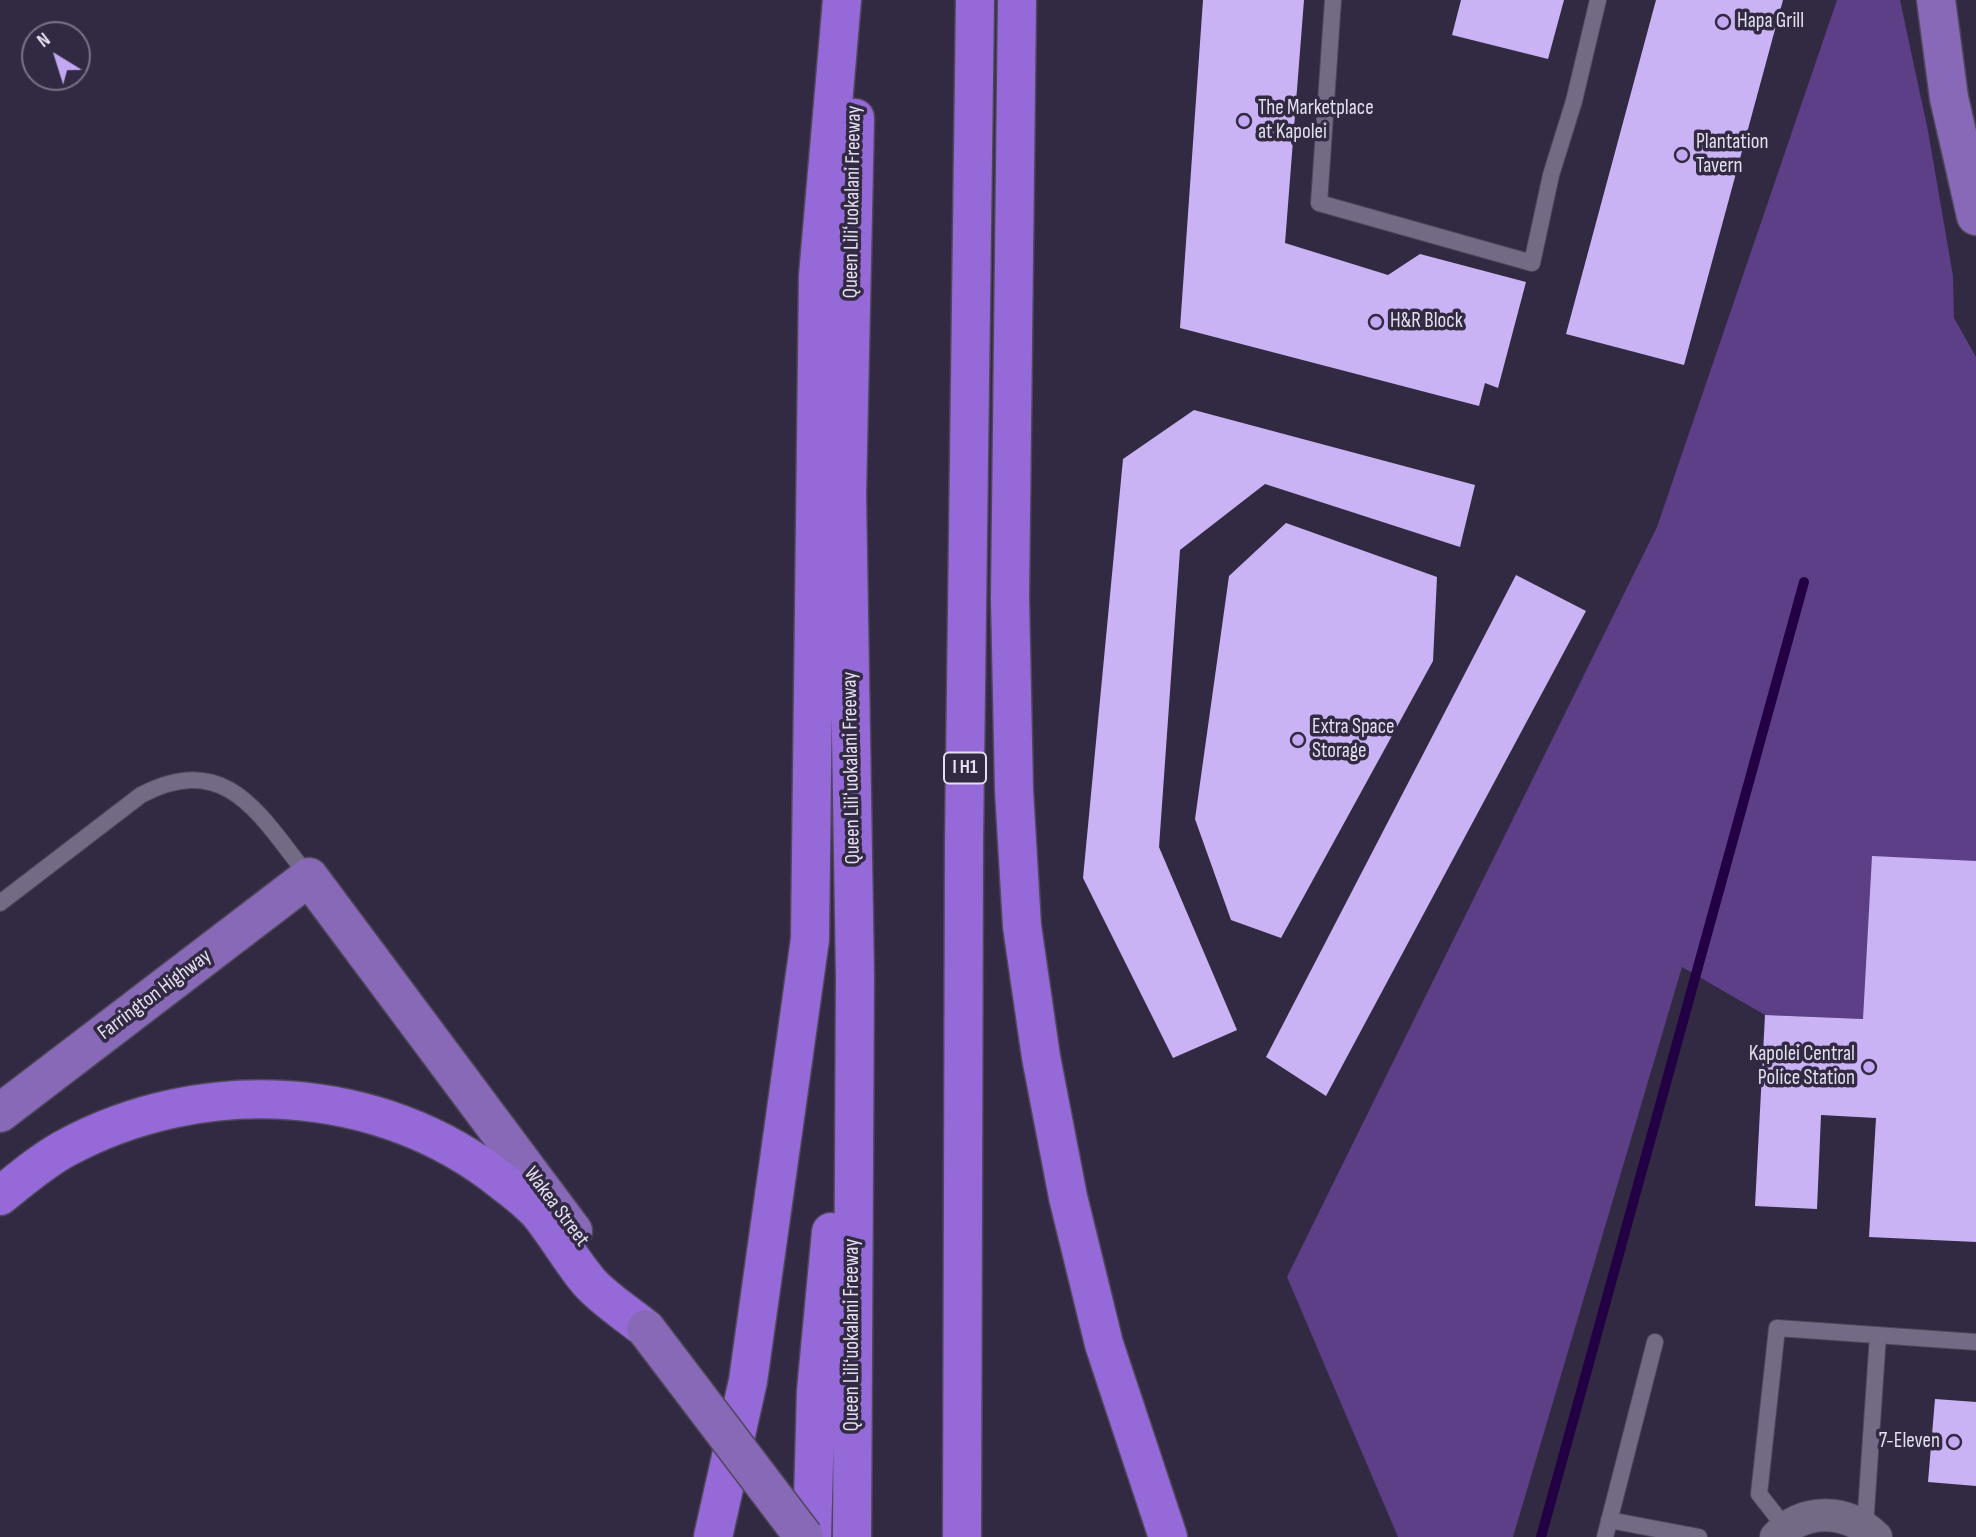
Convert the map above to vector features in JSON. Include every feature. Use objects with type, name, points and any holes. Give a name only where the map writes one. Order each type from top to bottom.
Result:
[{"type":"highway","points":[[713,1537],[748,1381],[810,939],[818,276],[842,0]]},
{"type":"highway","name":"Queen Liliʻuokalani Freeway","points":[[852,1537],[855,976],[847,494],[858,0]]},
{"type":"highway","name":"I H1","points":[[962,1537],[964,842],[975,0]]},
{"type":"highway","points":[[1017,0],[1010,598],[1014,790],[1022,926],[1041,1057],[1068,1197],[1104,1344],[1168,1537]]},
{"type":"highway","points":[[812,1537],[816,1391],[855,976]]},
{"type":"highway","points":[[0,1196],[64,1149],[105,1129],[150,1113],[195,1104],[242,1099],[288,1099],[335,1105],[380,1117],[423,1133],[464,1155],[502,1181],[538,1212],[590,1283],[646,1329]]},
{"type":"main road","points":[[1936,0],[1949,98],[1976,216]]},
{"type":"main road","name":"Farrington Highway","points":[[0,1113],[309,877]]},
{"type":"main road","name":"Wakea Street","points":[[309,877],[804,1537]]},
{"type":"street","points":[[1781,1532],[1802,1519],[1825,1514],[1844,1516],[1871,1532]]},
{"type":"lane","points":[[1333,0],[1319,203],[1532,263],[1551,175],[1574,101],[1598,0]]},
{"type":"lane","points":[[0,903],[141,795],[178,781],[198,780],[214,783],[244,798],[309,877]]},
{"type":"lane","points":[[1781,1532],[1759,1494],[1777,1328],[1976,1342]]},
{"type":"lane","points":[[1871,1532],[1878,1335]]},
{"type":"lane","points":[[1605,1537],[1655,1342]]},
{"type":"lane","points":[[1609,1520],[1699,1537]]},
{"type":"shaded area","points":[[1837,0],[1900,0],[1928,131],[1953,276],[1954,318],[1976,357],[1976,861],[1863,1019],[1765,1015],[1682,967],[1513,1537],[1398,1537],[1287,1277],[1657,527]]},
{"type":"building","name":"The Marketplace at Kapolei","points":[[1203,0],[1304,0],[1285,243],[1388,275],[1420,254],[1526,282],[1498,388],[1485,383],[1479,406],[1180,328]]},
{"type":"building","points":[[1461,0],[1564,0],[1548,59],[1452,35]]},
{"type":"building","points":[[1656,0],[1783,0],[1684,365],[1566,334]]},
{"type":"building","points":[[1194,410],[1475,485],[1460,547],[1265,484],[1180,550],[1159,847],[1237,1030],[1173,1058],[1083,878],[1123,459]]},
{"type":"building","name":"Extra Space Storage","points":[[1286,523],[1437,577],[1433,661],[1281,938],[1231,920],[1195,819],[1229,576]]},
{"type":"building","points":[[1516,575],[1586,611],[1326,1096],[1266,1057]]},
{"type":"building","name":"Kapolei Central Police Station","points":[[1872,856],[1976,861],[1976,1242],[1869,1237],[1876,1118],[1821,1115],[1817,1209],[1755,1206],[1765,1015],[1863,1019]]},
{"type":"building","name":"7-Eleven","points":[[1935,1399],[1976,1402],[1976,1486],[1928,1482]]},
{"type":"waterway","points":[[1541,1537],[1804,582]]},
{"type":"place","name":"Hapa Grill","points":[[1723,22]]},
{"type":"place","name":"The Marketplace at Kapolei","points":[[1244,121]]},
{"type":"place","name":"Plantation Tavern","points":[[1682,155]]},
{"type":"place","name":"H&R Block","points":[[1376,322]]},
{"type":"place","name":"Extra Space Storage","points":[[1298,740]]},
{"type":"place","name":"Kapolei Central Police Station","points":[[1869,1067]]},
{"type":"place","name":"7-Eleven","points":[[1954,1442]]}]
